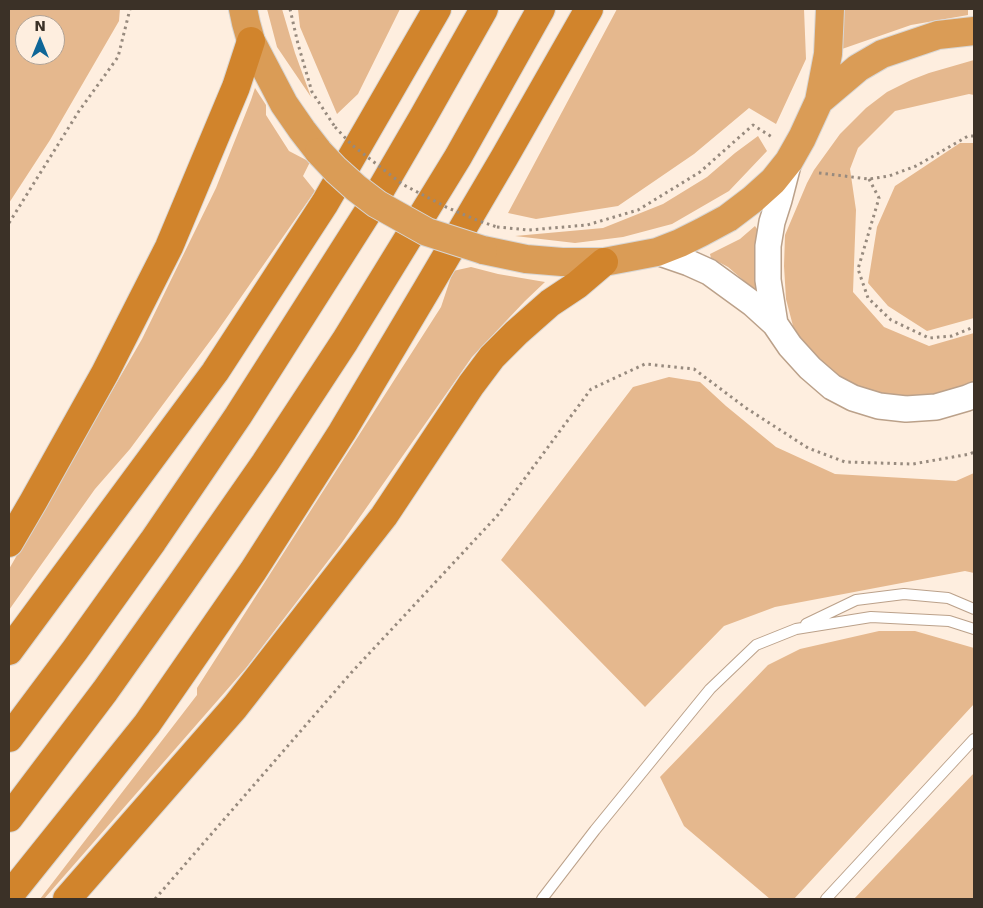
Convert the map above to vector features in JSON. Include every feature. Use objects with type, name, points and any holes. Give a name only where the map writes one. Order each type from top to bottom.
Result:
[{"type":"highway","points":[[243,9],[251,41],[284,104],[319,152],[356,188],[377,204],[428,232],[483,250],[526,259],[562,262],[604,262],[657,252],[680,243],[728,218],[754,199],[773,181],[789,160],[802,138],[819,101],[828,54],[830,9]]},
{"type":"highway","points":[[9,651],[215,372],[325,203],[437,9]]},
{"type":"highway","points":[[9,738],[75,650],[238,416],[366,215],[484,9]]},
{"type":"highway","points":[[9,818],[105,691],[266,463],[345,341],[453,165],[541,9]]},
{"type":"highway","points":[[9,896],[147,724],[253,571],[352,415],[504,158],[589,9]]},
{"type":"highway","points":[[819,101],[858,68],[882,54],[938,34],[974,30]]},
{"type":"highway","points":[[9,543],[105,373],[169,247],[236,87],[251,41]]},
{"type":"highway","points":[[67,899],[236,707],[384,516],[471,385],[492,357],[550,303],[577,285],[604,262]]},
{"type":"street","points":[[775,324],[768,280],[768,246],[772,222],[789,160]]},
{"type":"street","points":[[657,252],[709,272],[753,304],[775,324],[790,346],[810,368],[832,387],[853,398],[879,406],[906,409],[936,407],[960,401],[974,395]]},
{"type":"lane","points":[[542,899],[595,830],[710,689],[756,645],[796,629],[856,600],[904,594],[948,598],[974,608]]},
{"type":"lane","points":[[796,629],[871,617],[949,621],[974,629]]},
{"type":"lane","points":[[826,899],[974,739]]},
{"type":"path","points":[[9,223],[79,111],[118,57],[130,9]]},
{"type":"path","points":[[290,9],[312,92],[335,127],[352,146],[402,184],[454,210],[497,227],[529,230],[587,225],[638,210],[700,172],[753,126],[772,138]]},
{"type":"path","points":[[819,172],[869,179],[889,176],[916,166],[968,136],[974,136]]},
{"type":"path","points":[[869,179],[879,198],[858,269],[868,298],[891,320],[928,338],[952,336],[974,326]]},
{"type":"path","points":[[155,899],[351,673],[497,516],[591,389],[645,364],[694,369],[746,408],[808,448],[845,462],[913,464],[974,452]]},
{"type":"shaded area","points":[[9,9],[120,9],[119,21],[50,140],[9,203]]},
{"type":"shaded area","points":[[267,9],[282,9],[311,97],[277,47]]},
{"type":"shaded area","points":[[298,9],[400,9],[358,94],[337,114],[300,27]]},
{"type":"shaded area","points":[[617,9],[804,9],[806,59],[776,124],[749,108],[694,154],[618,206],[536,219],[508,213]]},
{"type":"shaded area","points":[[844,9],[968,9],[968,15],[911,25],[842,49]]},
{"type":"shaded area","points":[[974,60],[974,95],[969,94],[895,111],[858,148],[850,169],[856,210],[853,292],[884,327],[929,346],[974,333],[974,383],[934,397],[906,399],[876,395],[852,387],[829,372],[806,347],[793,326],[786,299],[785,235],[814,170],[840,134],[866,108],[887,92],[911,80]]},
{"type":"shaded area","points":[[255,88],[266,105],[266,115],[289,151],[310,162],[303,176],[315,191],[216,333],[130,449],[95,489],[9,610],[9,569],[142,339],[216,188]]},
{"type":"shaded area","points":[[758,136],[767,151],[729,191],[672,224],[623,237],[575,243],[515,236],[603,228],[663,204],[707,177]]},
{"type":"shaded area","points":[[960,143],[974,143],[974,318],[927,331],[888,306],[868,283],[877,227],[895,186]]},
{"type":"shaded area","points":[[755,226],[759,232],[755,252],[756,270],[762,300],[750,286],[728,267],[711,258],[710,254],[740,239]]},
{"type":"shaded area","points":[[471,267],[545,282],[472,357],[341,544],[246,668],[44,899],[40,899],[197,695],[197,688],[441,307],[453,271]]},
{"type":"shaded area","points":[[669,377],[700,382],[776,447],[835,474],[956,481],[974,473],[974,573],[965,571],[775,607],[724,626],[645,707],[501,560],[633,387]]},
{"type":"shaded area","points":[[879,631],[915,631],[974,648],[974,704],[794,899],[770,899],[684,826],[660,777],[768,665],[800,649]]},
{"type":"shaded area","points":[[974,773],[974,899],[854,899]]}]
